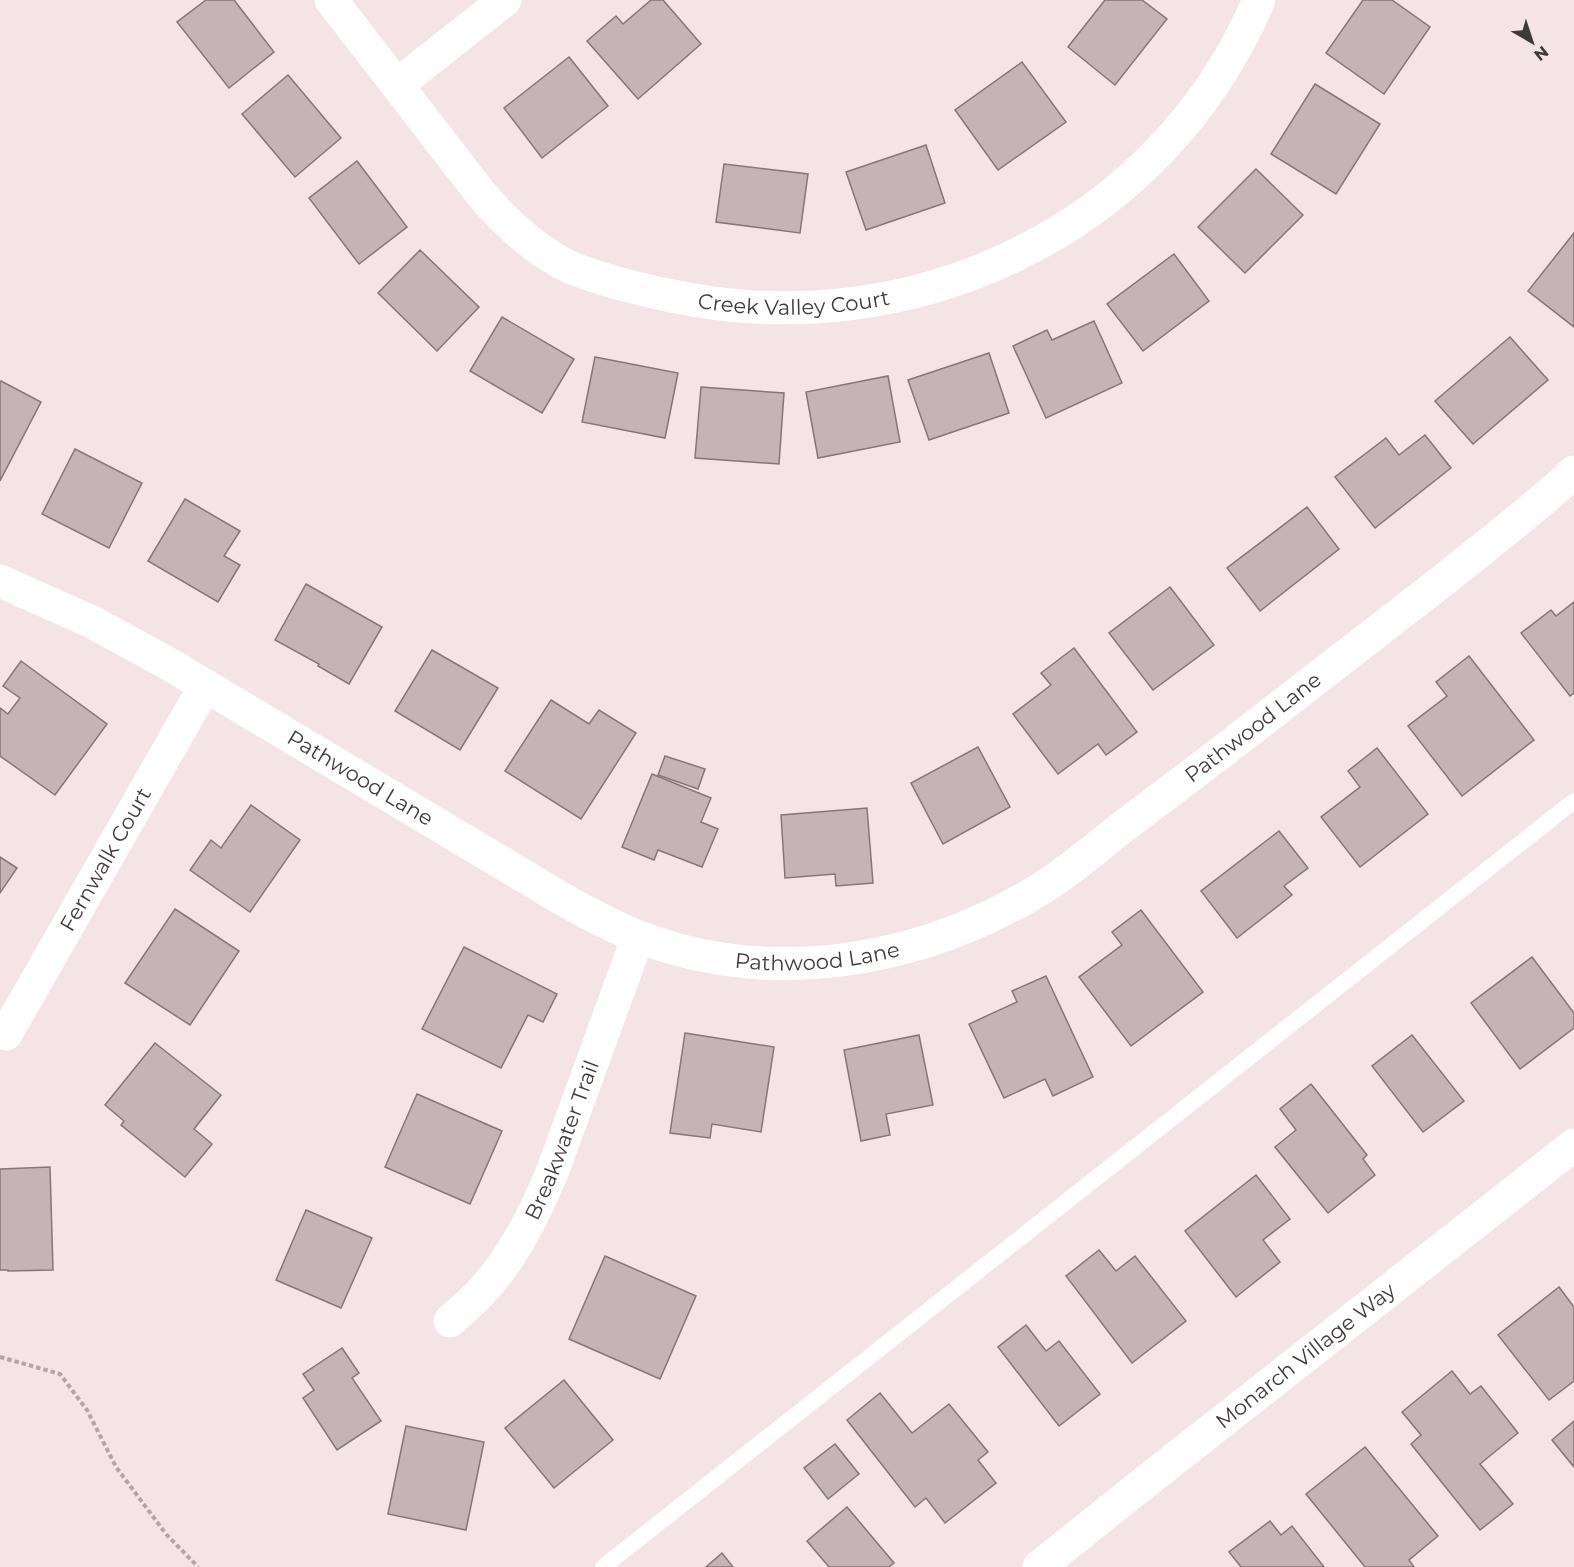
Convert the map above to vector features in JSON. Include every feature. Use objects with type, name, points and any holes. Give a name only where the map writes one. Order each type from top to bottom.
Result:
[{"type":"street","name":"Creek Valley Court","points":[[331,0],[497,212],[534,245],[571,267],[634,287],[692,300],[756,307],[812,308],[873,301],[969,275],[1020,253],[1075,223],[1150,160],[1200,104],[1231,55],[1259,0]]},
{"type":"street","points":[[397,85],[505,0]]},
{"type":"street","name":"Pathwood Lane","points":[[0,581],[92,622],[205,686],[610,925],[666,946],[735,961],[801,963],[837,961],[903,949],[974,924],[1037,892],[1239,739],[1515,524],[1574,472]]},
{"type":"street","name":"Fernwalk Court","points":[[6,1034],[205,686]]},
{"type":"street","name":"Breakwater Trail","points":[[450,1321],[493,1278],[537,1208],[638,937]]},
{"type":"street","name":"Monarch Village Way","points":[[1039,1567],[1574,1145]]},
{"type":"lane","points":[[603,1567],[1574,801]]},
{"type":"path","points":[[0,1356],[60,1374],[87,1410],[116,1467],[166,1534],[198,1567]]},
{"type":"building","points":[[206,0],[234,0],[274,52],[229,88],[177,22]]},
{"type":"building","points":[[651,0],[663,0],[701,44],[638,99],[587,41],[616,16],[623,24]]},
{"type":"building","points":[[1105,0],[1142,0],[1167,19],[1115,85],[1068,47]]},
{"type":"building","points":[[1363,0],[1392,0],[1430,27],[1384,94],[1326,53]]},
{"type":"building","points":[[569,57],[608,106],[542,158],[504,108]]},
{"type":"building","points":[[1022,62],[1066,122],[998,170],[955,110]]},
{"type":"building","points":[[288,75],[341,138],[295,177],[242,114]]},
{"type":"building","points":[[1315,84],[1380,124],[1336,194],[1271,154]]},
{"type":"building","points":[[926,145],[945,203],[866,230],[846,172]]},
{"type":"building","points":[[357,161],[407,227],[359,264],[309,198]]},
{"type":"building","points":[[724,164],[808,174],[800,233],[716,222]]},
{"type":"building","points":[[1256,169],[1303,215],[1245,273],[1198,227]]},
{"type":"building","points":[[1574,233],[1574,327],[1528,291]]},
{"type":"building","points":[[420,250],[479,307],[437,351],[378,293]]},
{"type":"building","points":[[1174,254],[1209,301],[1143,351],[1107,304]]},
{"type":"building","points":[[502,317],[574,359],[542,413],[470,371]]},
{"type":"building","points":[[1094,321],[1122,383],[1046,418],[1013,346],[1047,330],[1052,340]]},
{"type":"building","points":[[1510,337],[1548,380],[1473,444],[1435,401]]},
{"type":"building","points":[[989,353],[1009,413],[929,440],[908,380]]},
{"type":"building","points":[[595,357],[678,373],[665,438],[582,422]]},
{"type":"building","points":[[888,376],[900,442],[818,458],[806,392]]},
{"type":"building","points":[[0,382],[41,402],[0,481]]},
{"type":"building","points":[[701,387],[784,393],[779,464],[695,458]]},
{"type":"building","points":[[1425,435],[1451,468],[1375,528],[1335,477],[1386,438],[1399,455]]},
{"type":"building","points":[[75,449],[142,483],[109,548],[42,514]]},
{"type":"building","points":[[185,499],[240,531],[224,556],[240,565],[218,602],[148,561]]},
{"type":"building","points":[[1307,507],[1339,549],[1260,611],[1227,568]]},
{"type":"building","points":[[306,584],[382,627],[349,684],[318,666],[319,664],[275,640]]},
{"type":"building","points":[[1170,587],[1214,645],[1153,690],[1109,633]]},
{"type":"building","points":[[1574,602],[1574,693],[1570,696],[1521,633],[1551,610],[1556,616]]},
{"type":"building","points":[[1074,648],[1137,732],[1106,755],[1098,744],[1058,774],[1013,714],[1051,685],[1041,673]]},
{"type":"building","points":[[432,650],[498,688],[460,750],[395,711]]},
{"type":"building","points":[[1469,656],[1534,740],[1462,796],[1408,726],[1447,696],[1436,682]]},
{"type":"building","points":[[21,661],[107,724],[55,795],[0,756],[0,708],[8,714],[20,698],[3,686]]},
{"type":"building","points":[[551,700],[589,724],[599,710],[636,733],[581,819],[505,771]]},
{"type":"building","points":[[978,747],[1010,807],[943,844],[911,783]]},
{"type":"building","points":[[1377,748],[1428,814],[1360,867],[1321,817],[1360,787],[1348,771]]},
{"type":"building","points":[[665,756],[705,769],[698,789],[658,775]]},
{"type":"building","points":[[652,774],[711,798],[701,822],[718,829],[702,867],[658,850],[654,860],[622,847]]},
{"type":"building","points":[[251,805],[300,840],[250,912],[190,870],[211,840],[221,848]]},
{"type":"building","points":[[867,808],[873,883],[836,886],[835,874],[785,878],[781,815]]},
{"type":"building","points":[[1279,831],[1308,868],[1284,886],[1292,895],[1237,938],[1201,891]]},
{"type":"building","points":[[0,857],[17,868],[0,893]]},
{"type":"building","points":[[175,909],[239,951],[190,1025],[125,983]]},
{"type":"building","points":[[1141,910],[1203,992],[1131,1046],[1079,977],[1122,945],[1112,932]]},
{"type":"building","points":[[464,947],[557,994],[543,1022],[528,1015],[501,1068],[422,1029]]},
{"type":"building","points":[[1532,957],[1574,1013],[1574,1028],[1520,1069],[1471,1003]]},
{"type":"building","points":[[1046,976],[1093,1077],[1053,1096],[1045,1079],[1004,1098],[969,1024],[1017,1002],[1012,991]]},
{"type":"building","points":[[685,1033],[774,1047],[761,1132],[712,1124],[710,1138],[670,1133]]},
{"type":"building","points":[[919,1035],[933,1105],[886,1114],[890,1135],[861,1141],[844,1050]]},
{"type":"building","points":[[1412,1035],[1464,1101],[1423,1132],[1372,1066]]},
{"type":"building","points":[[155,1043],[221,1095],[194,1129],[212,1144],[185,1177],[121,1125],[124,1121],[105,1105]]},
{"type":"building","points":[[1311,1084],[1367,1155],[1363,1159],[1375,1175],[1328,1213],[1275,1147],[1296,1130],[1280,1109]]},
{"type":"building","points":[[417,1094],[502,1131],[470,1204],[385,1167]]},
{"type":"building","points":[[50,1167],[53,1270],[0,1270],[0,1169]]},
{"type":"building","points":[[1256,1175],[1290,1219],[1263,1240],[1280,1262],[1236,1297],[1185,1231]]},
{"type":"building","points":[[306,1210],[372,1238],[341,1308],[276,1280]]},
{"type":"building","points":[[1099,1250],[1116,1271],[1135,1256],[1186,1321],[1132,1363],[1066,1276]]},
{"type":"building","points":[[605,1256],[696,1296],[660,1379],[569,1339]]},
{"type":"building","points":[[1559,1287],[1574,1307],[1574,1381],[1549,1400],[1498,1335]]},
{"type":"building","points":[[1026,1325],[1046,1351],[1059,1341],[1100,1394],[1059,1426],[998,1347]]},
{"type":"building","points":[[342,1348],[359,1373],[352,1378],[381,1421],[337,1450],[303,1398],[314,1390],[303,1374]]},
{"type":"building","points":[[1452,1371],[1470,1394],[1481,1386],[1518,1433],[1480,1464],[1513,1504],[1480,1530],[1411,1444],[1421,1435],[1402,1412]]},
{"type":"building","points":[[564,1380],[613,1440],[554,1488],[505,1428]]},
{"type":"building","points":[[880,1393],[912,1433],[949,1404],[988,1452],[978,1460],[996,1483],[945,1523],[926,1498],[915,1507],[847,1420]]},
{"type":"building","points":[[1574,1421],[1574,1467],[1552,1440]]},
{"type":"building","points":[[406,1426],[484,1442],[466,1530],[388,1514]]},
{"type":"building","points":[[835,1444],[859,1474],[828,1499],[804,1468]]},
{"type":"building","points":[[1365,1447],[1438,1536],[1409,1560],[1414,1567],[1365,1567],[1306,1494]]},
{"type":"building","points":[[847,1507],[894,1563],[889,1567],[829,1567],[807,1541]]},
{"type":"building","points":[[1270,1521],[1281,1535],[1292,1526],[1324,1567],[1241,1567],[1229,1552]]},
{"type":"building","points":[[722,1553],[733,1567],[706,1567]]}]
